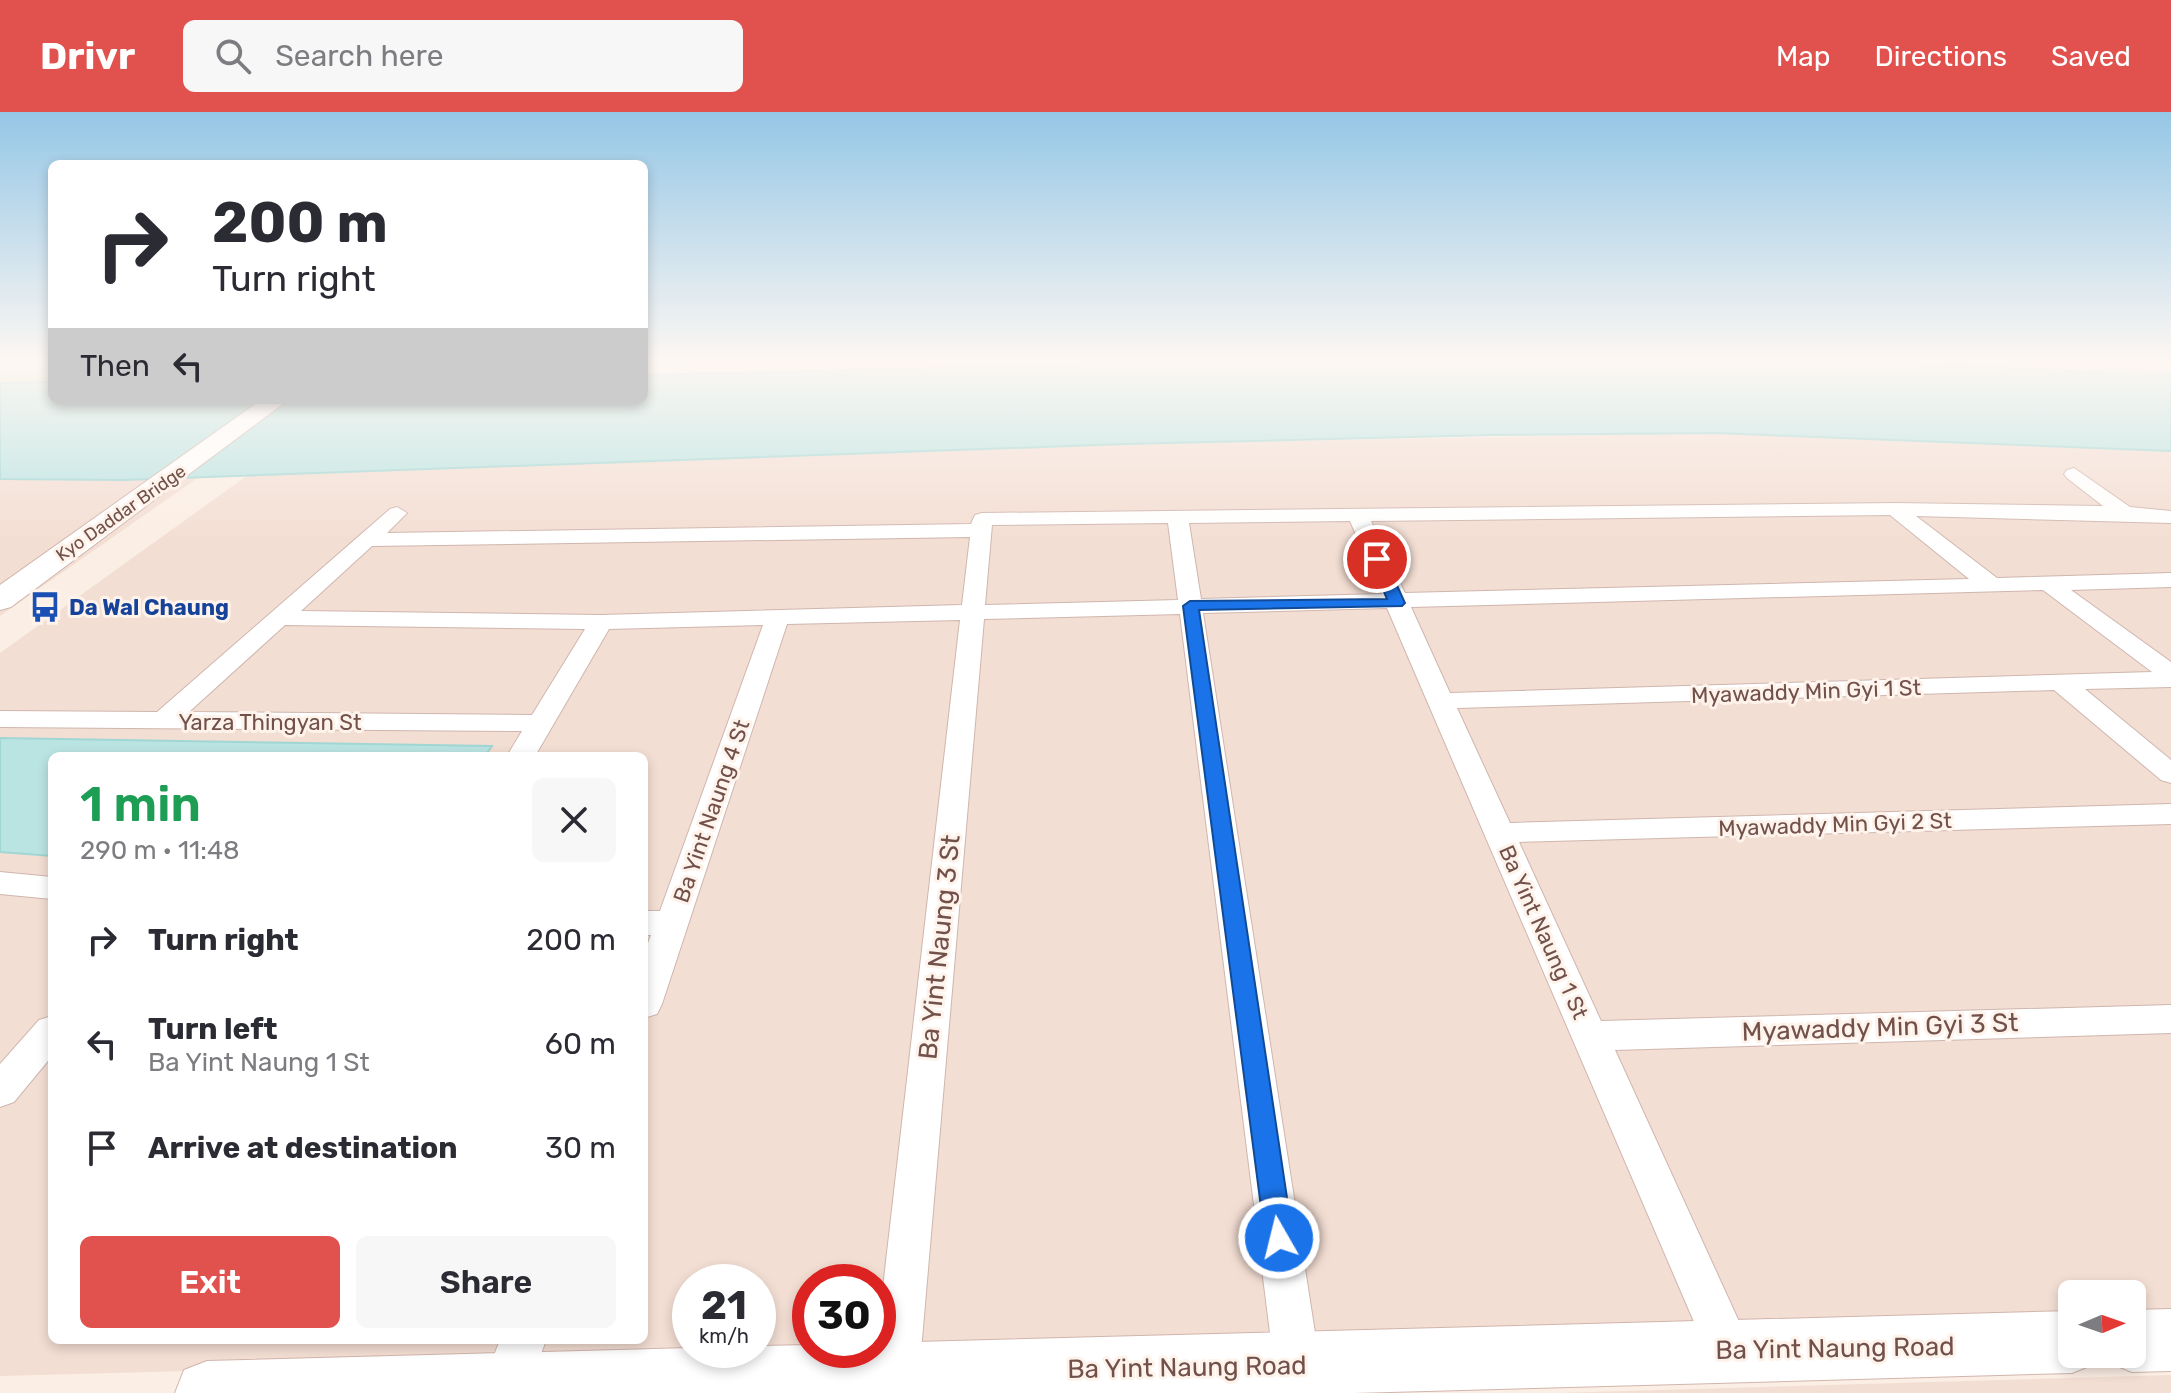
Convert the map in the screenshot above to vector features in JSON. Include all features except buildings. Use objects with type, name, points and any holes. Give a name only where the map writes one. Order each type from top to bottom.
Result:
[{"type":"main road","name":"Kyo Daddar Bridge","points":[[2,598],[246,422]]},
{"type":"main road","points":[[2146,1341],[2171,1340]]},
{"type":"main road","name":"Ba Yint Naung Road","points":[[207,1393],[511,1372],[896,1374],[1297,1365],[1586,1374],[1729,1350],[2058,1342]]},
{"type":"street","points":[[2074,474],[2124,513]]},
{"type":"street","points":[[1895,509],[1993,586]]},
{"type":"street","points":[[367,540],[1178,517],[1895,509],[2124,513],[2171,517]]},
{"type":"street","points":[[163,721],[397,513]]},
{"type":"street","name":"Ba Yint Naung 1 St","points":[[1358,515],[1729,1350]]},
{"type":"street","points":[[1178,517],[1297,1365]]},
{"type":"street","name":"Ba Yint Naung 3 St","points":[[896,1374],[982,524]]},
{"type":"street","points":[[279,618],[601,622],[2171,580]]},
{"type":"street","points":[[2049,584],[2171,676]]},
{"type":"street","name":"Ba Yint Naung 4 St","points":[[648,982],[659,923],[777,618]]},
{"type":"street","points":[[523,752],[601,622]]},
{"type":"street","name":"Myawaddy Min Gyi 1 St","points":[[1441,701],[2062,684],[2171,676]]},
{"type":"street","points":[[2062,684],[2171,774]]},
{"type":"street","name":"Yarza Thingyan St","points":[[0,719],[540,723]]},
{"type":"street","name":"Myawaddy Min Gyi 2 St","points":[[1499,833],[2171,814]]},
{"type":"street","points":[[0,883],[48,888]]},
{"type":"street","name":"Myawaddy Min Gyi 3 St","points":[[1590,1036],[2171,1019]]},
{"type":"street","points":[[0,1091],[48,1035]]},
{"type":"shaded area","points":[[1716,433],[2171,451],[2171,1320],[2146,1321],[2146,1280],[2058,1280],[2058,1322],[896,1353],[896,1264],[792,1264],[792,1355],[776,1356],[776,1264],[672,1264],[672,1358],[0,1376],[0,653],[248,475],[1124,444]]},
{"type":"shaded area","points":[[199,477],[0,616],[0,479]]},
{"type":"shaded area","points":[[2171,1375],[2171,1393],[1558,1393]]},
{"type":"water","points":[[0,422],[2171,422],[2171,451],[1716,433],[1493,435],[1124,444],[124,480],[0,479]]},
{"type":"water","points":[[0,738],[492,746],[488,752],[48,752],[48,856],[0,852]]},
{"type":"place","name":"Da Wal Chaung","points":[[45,607]]},
{"type":"route","points":[[1279,1238],[1190,606],[1397,603],[1377,559]]}]
